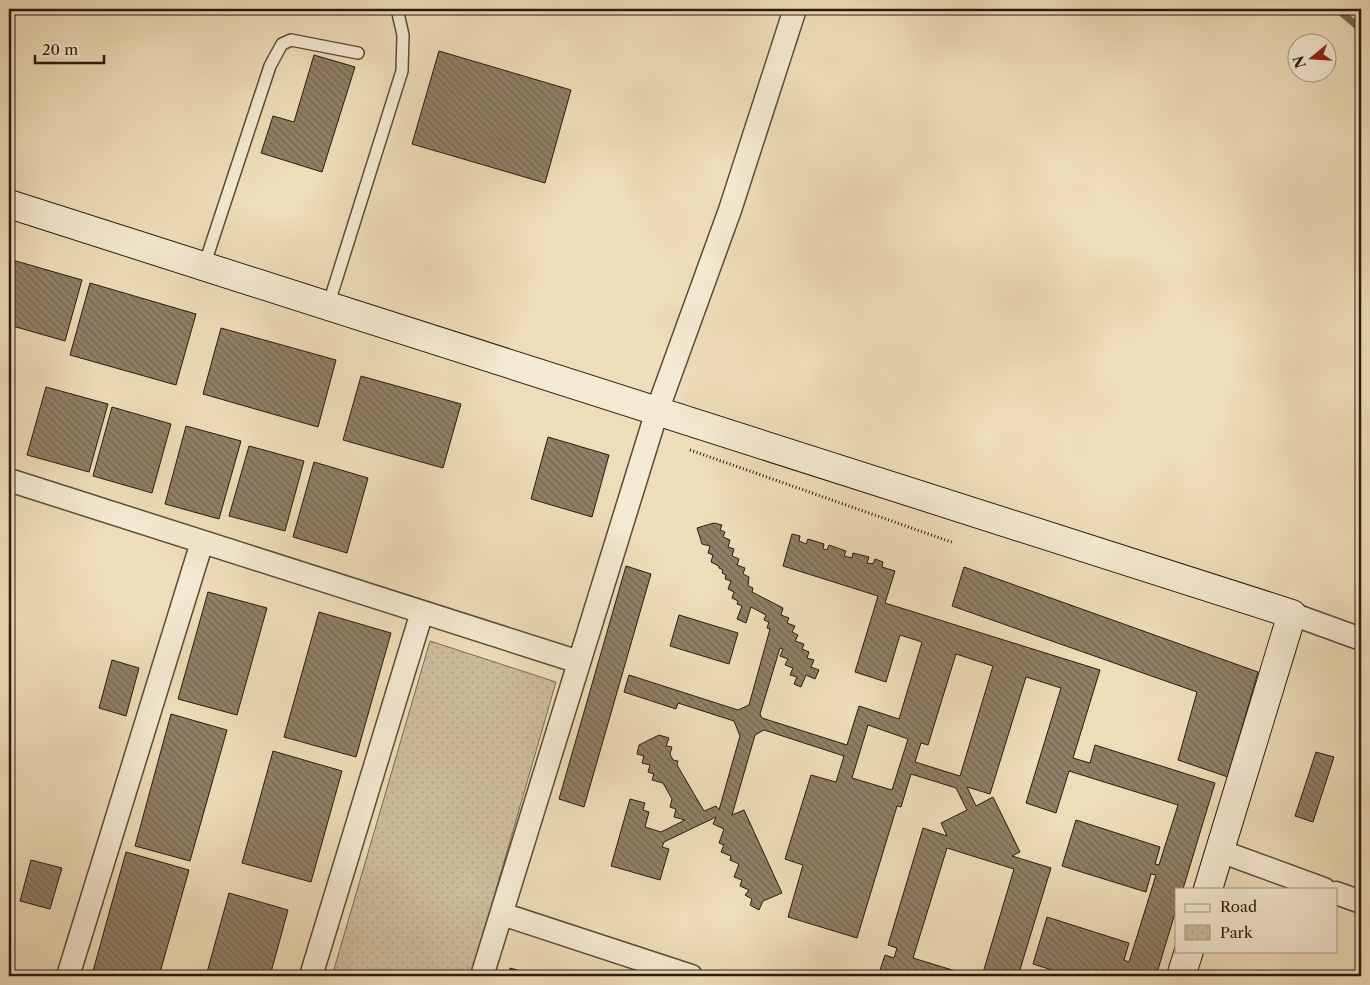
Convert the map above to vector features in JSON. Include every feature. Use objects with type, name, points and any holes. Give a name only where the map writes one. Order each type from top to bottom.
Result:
[{"type":"street","points":[[482,976],[657,411],[730,210],[795,9]]},
{"type":"street","points":[[9,204],[1292,614],[1361,639]]},
{"type":"street","points":[[9,480],[579,662]]},
{"type":"street","points":[[68,976],[202,542]]},
{"type":"street","points":[[311,976],[422,612]]},
{"type":"street","points":[[1208,888],[1292,614]]},
{"type":"street","points":[[1220,851],[1321,888]]},
{"type":"street","points":[[1338,894],[1361,902]]},
{"type":"street","points":[[502,914],[691,976]]},
{"type":"street","points":[[1181,976],[1189,952]]},
{"type":"lane","points":[[328,306],[402,71],[403,36],[398,9]]},
{"type":"lane","points":[[204,266],[270,66],[282,44],[291,40],[358,53]]},
{"type":"green space","points":[[430,641],[556,682],[471,976],[332,976]]},
{"type":"building","points":[[439,51],[571,90],[545,183],[412,144]]},
{"type":"building","points":[[314,55],[355,67],[322,172],[261,153],[273,116],[294,122]]},
{"type":"building","points":[[9,259],[82,280],[65,341],[9,325]]},
{"type":"building","points":[[90,283],[196,314],[176,385],[70,355]]},
{"type":"building","points":[[221,328],[336,360],[318,427],[203,394]]},
{"type":"building","points":[[361,376],[461,404],[443,468],[343,440]]},
{"type":"building","points":[[46,387],[108,404],[89,472],[27,455]]},
{"type":"building","points":[[112,407],[171,424],[152,493],[93,476]]},
{"type":"building","points":[[186,426],[241,441],[219,519],[165,504]]},
{"type":"building","points":[[548,437],[609,455],[592,517],[531,499]]},
{"type":"building","points":[[249,446],[304,461],[285,531],[229,516]]},
{"type":"building","points":[[314,462],[368,478],[347,553],[293,537]]},
{"type":"building","points":[[714,523],[722,525],[720,530],[725,532],[723,537],[730,540],[728,547],[734,549],[732,556],[739,559],[737,565],[745,568],[743,574],[749,577],[748,586],[753,588],[752,592],[783,608],[781,615],[789,618],[787,623],[795,626],[792,632],[798,635],[795,641],[804,644],[802,649],[809,652],[807,658],[814,660],[811,667],[819,670],[815,679],[806,675],[801,687],[794,684],[797,677],[790,675],[793,668],[785,665],[788,659],[780,656],[783,649],[780,648],[760,714],[762,718],[847,745],[859,706],[899,719],[922,642],[900,635],[886,682],[855,672],[878,596],[783,566],[792,534],[800,536],[799,541],[806,544],[808,539],[824,544],[823,549],[827,550],[829,545],[846,551],[844,556],[852,558],[853,553],[869,557],[867,563],[873,564],[875,559],[883,562],[882,567],[895,571],[885,603],[1100,670],[1073,758],[1090,763],[1095,745],[1215,783],[1183,888],[1175,888],[1175,913],[1156,976],[1125,976],[1126,974],[1121,972],[1119,976],[1071,976],[1033,964],[1047,917],[1129,943],[1124,960],[1129,962],[1156,875],[1151,874],[1146,892],[1062,866],[1076,820],[1160,847],[1155,864],[1159,865],[1178,805],[1069,771],[1056,813],[1026,803],[1061,688],[1026,677],[990,794],[967,787],[976,806],[993,797],[1020,852],[1012,856],[1051,868],[1018,976],[982,976],[1014,869],[947,848],[913,958],[972,976],[878,976],[885,955],[894,958],[897,948],[888,945],[923,828],[947,836],[941,823],[967,810],[956,788],[911,774],[901,807],[897,806],[857,938],[788,917],[803,865],[785,859],[811,775],[836,782],[844,756],[764,730],[755,735],[732,815],[744,810],[782,893],[763,901],[759,910],[750,905],[752,899],[745,895],[749,890],[740,886],[742,880],[734,877],[739,864],[730,860],[731,856],[721,852],[724,845],[719,843],[724,829],[713,824],[716,817],[664,842],[662,847],[669,849],[660,880],[611,866],[630,799],[645,803],[643,810],[649,812],[645,827],[661,832],[685,820],[674,817],[676,809],[670,807],[672,799],[663,783],[652,780],[654,774],[648,772],[650,765],[642,763],[644,756],[637,754],[639,745],[659,735],[669,738],[666,746],[672,747],[670,754],[673,760],[678,761],[677,765],[704,811],[716,806],[719,810],[740,736],[734,721],[678,703],[676,709],[624,692],[629,675],[738,710],[749,705],[770,629],[767,628],[769,622],[764,620],[766,615],[751,607],[746,623],[737,619],[742,606],[737,604],[738,601],[732,598],[734,592],[728,589],[731,581],[725,579],[726,575],[722,573],[723,570],[711,562],[713,555],[708,553],[710,546],[702,544],[697,528]],"holes":[[[956,654],[993,666],[960,776],[915,762],[921,743],[928,745]],[[868,725],[908,739],[892,790],[852,778]]]},
{"type":"building","points":[[626,566],[651,574],[584,807],[559,799]]},
{"type":"building","points":[[964,567],[1258,672],[1228,777],[1178,760],[1197,692],[952,606]]},
{"type":"building","points":[[208,592],[267,608],[237,715],[178,699]]},
{"type":"building","points":[[319,612],[391,633],[356,757],[284,737]]},
{"type":"building","points":[[679,615],[738,633],[729,664],[670,646]]},
{"type":"building","points":[[112,660],[139,668],[126,716],[99,708]]},
{"type":"building","points":[[171,714],[227,730],[190,861],[135,846]]},
{"type":"building","points":[[273,751],[342,771],[311,882],[242,863]]},
{"type":"building","points":[[1316,752],[1334,757],[1313,822],[1295,816]]},
{"type":"building","points":[[126,852],[189,870],[159,976],[113,976],[93,971]]},
{"type":"building","points":[[31,860],[62,868],[50,909],[20,901]]},
{"type":"building","points":[[229,893],[288,910],[270,976],[206,976]]},
{"type":"building","points":[[510,968],[538,976],[508,976]]},
{"type":"waterway","points":[[1337,9],[1361,29]]}]
